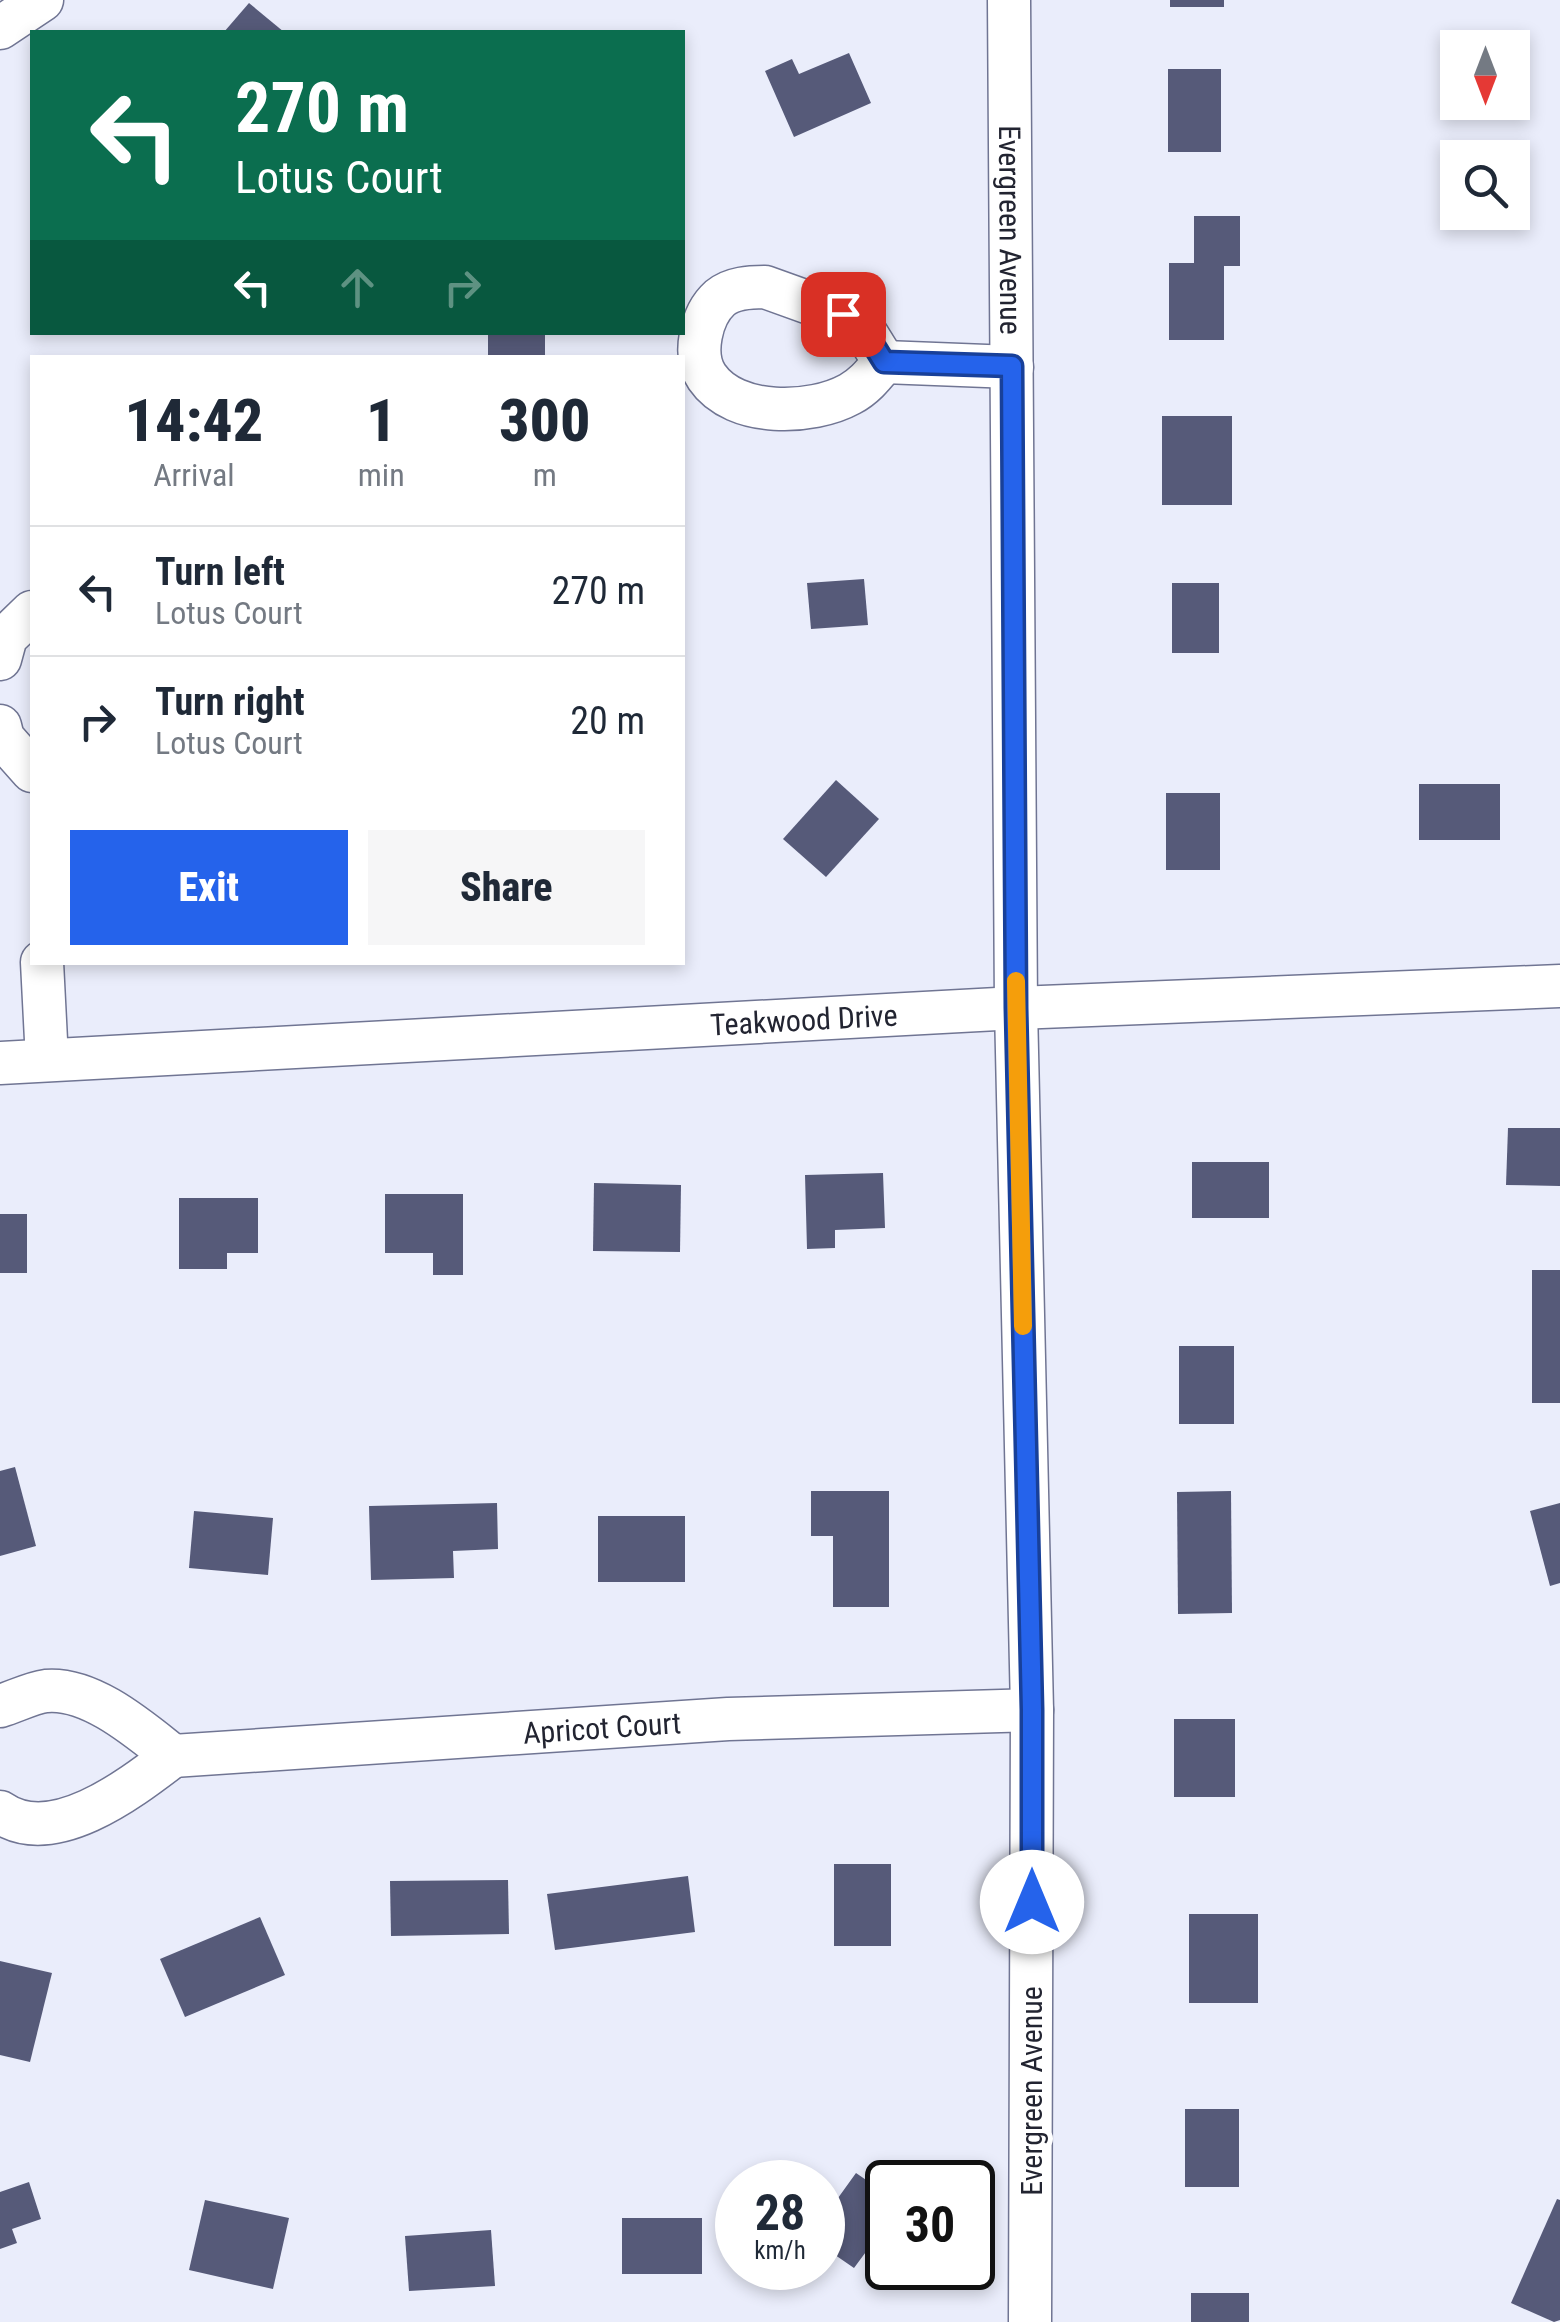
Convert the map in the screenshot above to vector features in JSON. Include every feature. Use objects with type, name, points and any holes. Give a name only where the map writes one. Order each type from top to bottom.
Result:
[{"type":"street","points":[[0,28],[42,0]]},
{"type":"street","name":"Evergreen Avenue","points":[[1010,0],[1016,1008],[1032,1710],[1030,2322]]},
{"type":"street","points":[[884,362],[1012,366]]},
{"type":"street","points":[[0,659],[6,637],[30,614]]},
{"type":"street","points":[[0,726],[3,738],[30,769]]},
{"type":"street","points":[[42,965],[46,1060]]},
{"type":"street","name":"Teakwood Drive","points":[[0,1063],[1016,1008],[1560,986]]},
{"type":"street","points":[[0,1706],[46,1691],[71,1694],[120,1714],[172,1756],[122,1794],[60,1822],[12,1820],[0,1812]]},
{"type":"street","name":"Apricot Court","points":[[172,1756],[728,1719],[1032,1710]]},
{"type":"building","points":[[1170,0],[1224,0],[1224,7],[1170,7]]},
{"type":"building","points":[[249,3],[282,30],[226,30]]},
{"type":"building","points":[[849,53],[871,103],[794,137],[765,71],[792,59],[799,74]]},
{"type":"building","points":[[1168,69],[1221,69],[1221,152],[1168,152]]},
{"type":"building","points":[[1194,216],[1240,216],[1240,266],[1224,266],[1224,340],[1169,340],[1169,263],[1194,263]]},
{"type":"building","points":[[488,335],[545,335],[545,355],[488,355]]},
{"type":"building","points":[[1162,416],[1232,416],[1232,505],[1162,505]]},
{"type":"building","points":[[864,579],[868,625],[811,629],[807,583]]},
{"type":"building","points":[[1172,583],[1219,583],[1219,653],[1172,653]]},
{"type":"building","points":[[836,780],[879,819],[826,877],[783,839]]},
{"type":"building","points":[[1419,784],[1500,784],[1500,840],[1419,840]]},
{"type":"building","points":[[1166,793],[1220,793],[1220,870],[1166,870]]},
{"type":"building","points":[[1508,1128],[1560,1128],[1560,1186],[1506,1185]]},
{"type":"building","points":[[1192,1162],[1269,1162],[1269,1218],[1192,1218]]},
{"type":"building","points":[[883,1173],[885,1228],[835,1230],[835,1248],[807,1249],[805,1175]]},
{"type":"building","points":[[594,1183],[681,1185],[680,1252],[593,1251]]},
{"type":"building","points":[[385,1194],[463,1194],[463,1275],[433,1275],[433,1253],[385,1253]]},
{"type":"building","points":[[179,1198],[258,1198],[258,1253],[227,1253],[227,1269],[179,1269]]},
{"type":"building","points":[[0,1214],[27,1214],[27,1273],[0,1273]]},
{"type":"building","points":[[1532,1270],[1560,1270],[1560,1403],[1532,1403]]},
{"type":"building","points":[[1179,1346],[1234,1346],[1234,1424],[1179,1424]]},
{"type":"building","points":[[15,1467],[36,1546],[0,1556],[0,1471]]},
{"type":"building","points":[[811,1491],[889,1491],[889,1607],[833,1607],[833,1536],[811,1536]]},
{"type":"building","points":[[1231,1491],[1232,1613],[1178,1614],[1177,1492]]},
{"type":"building","points":[[497,1503],[498,1549],[453,1551],[454,1578],[371,1580],[369,1506]]},
{"type":"building","points":[[1560,1503],[1560,1583],[1550,1586],[1530,1511]]},
{"type":"building","points":[[194,1511],[273,1518],[268,1575],[189,1568]]},
{"type":"building","points":[[598,1516],[685,1516],[685,1582],[598,1582]]},
{"type":"building","points":[[1174,1719],[1235,1719],[1235,1797],[1174,1797]]},
{"type":"building","points":[[834,1864],[891,1864],[891,1946],[834,1946]]},
{"type":"building","points":[[688,1876],[695,1932],[555,1950],[547,1894]]},
{"type":"building","points":[[508,1880],[509,1934],[391,1936],[390,1881]]},
{"type":"building","points":[[1189,1914],[1258,1914],[1258,2003],[1189,2003]]},
{"type":"building","points":[[260,1917],[285,1975],[185,2017],[160,1959]]},
{"type":"building","points":[[0,1961],[52,1973],[30,2062],[0,2055]]},
{"type":"building","points":[[1185,2109],[1239,2109],[1239,2187],[1185,2187]]},
{"type":"building","points":[[856,2173],[865,2179],[865,2253],[854,2268],[845,2262],[845,2188]]},
{"type":"building","points":[[29,2182],[41,2219],[12,2229],[17,2243],[0,2249],[0,2192]]},
{"type":"building","points":[[1557,2199],[1560,2320],[1554,2322],[1511,2303]]},
{"type":"building","points":[[205,2200],[289,2218],[273,2289],[189,2270]]},
{"type":"building","points":[[622,2218],[702,2218],[702,2274],[622,2274]]},
{"type":"building","points":[[491,2230],[495,2286],[409,2291],[405,2236]]},
{"type":"building","points":[[1191,2293],[1249,2293],[1249,2322],[1191,2322]]},
{"type":"slow traffic","points":[[1016,981],[1023,1326]]},
{"type":"route","points":[[843,314],[866,333],[884,362],[1012,366],[1016,1008],[1032,1710],[1032,1902]]}]
